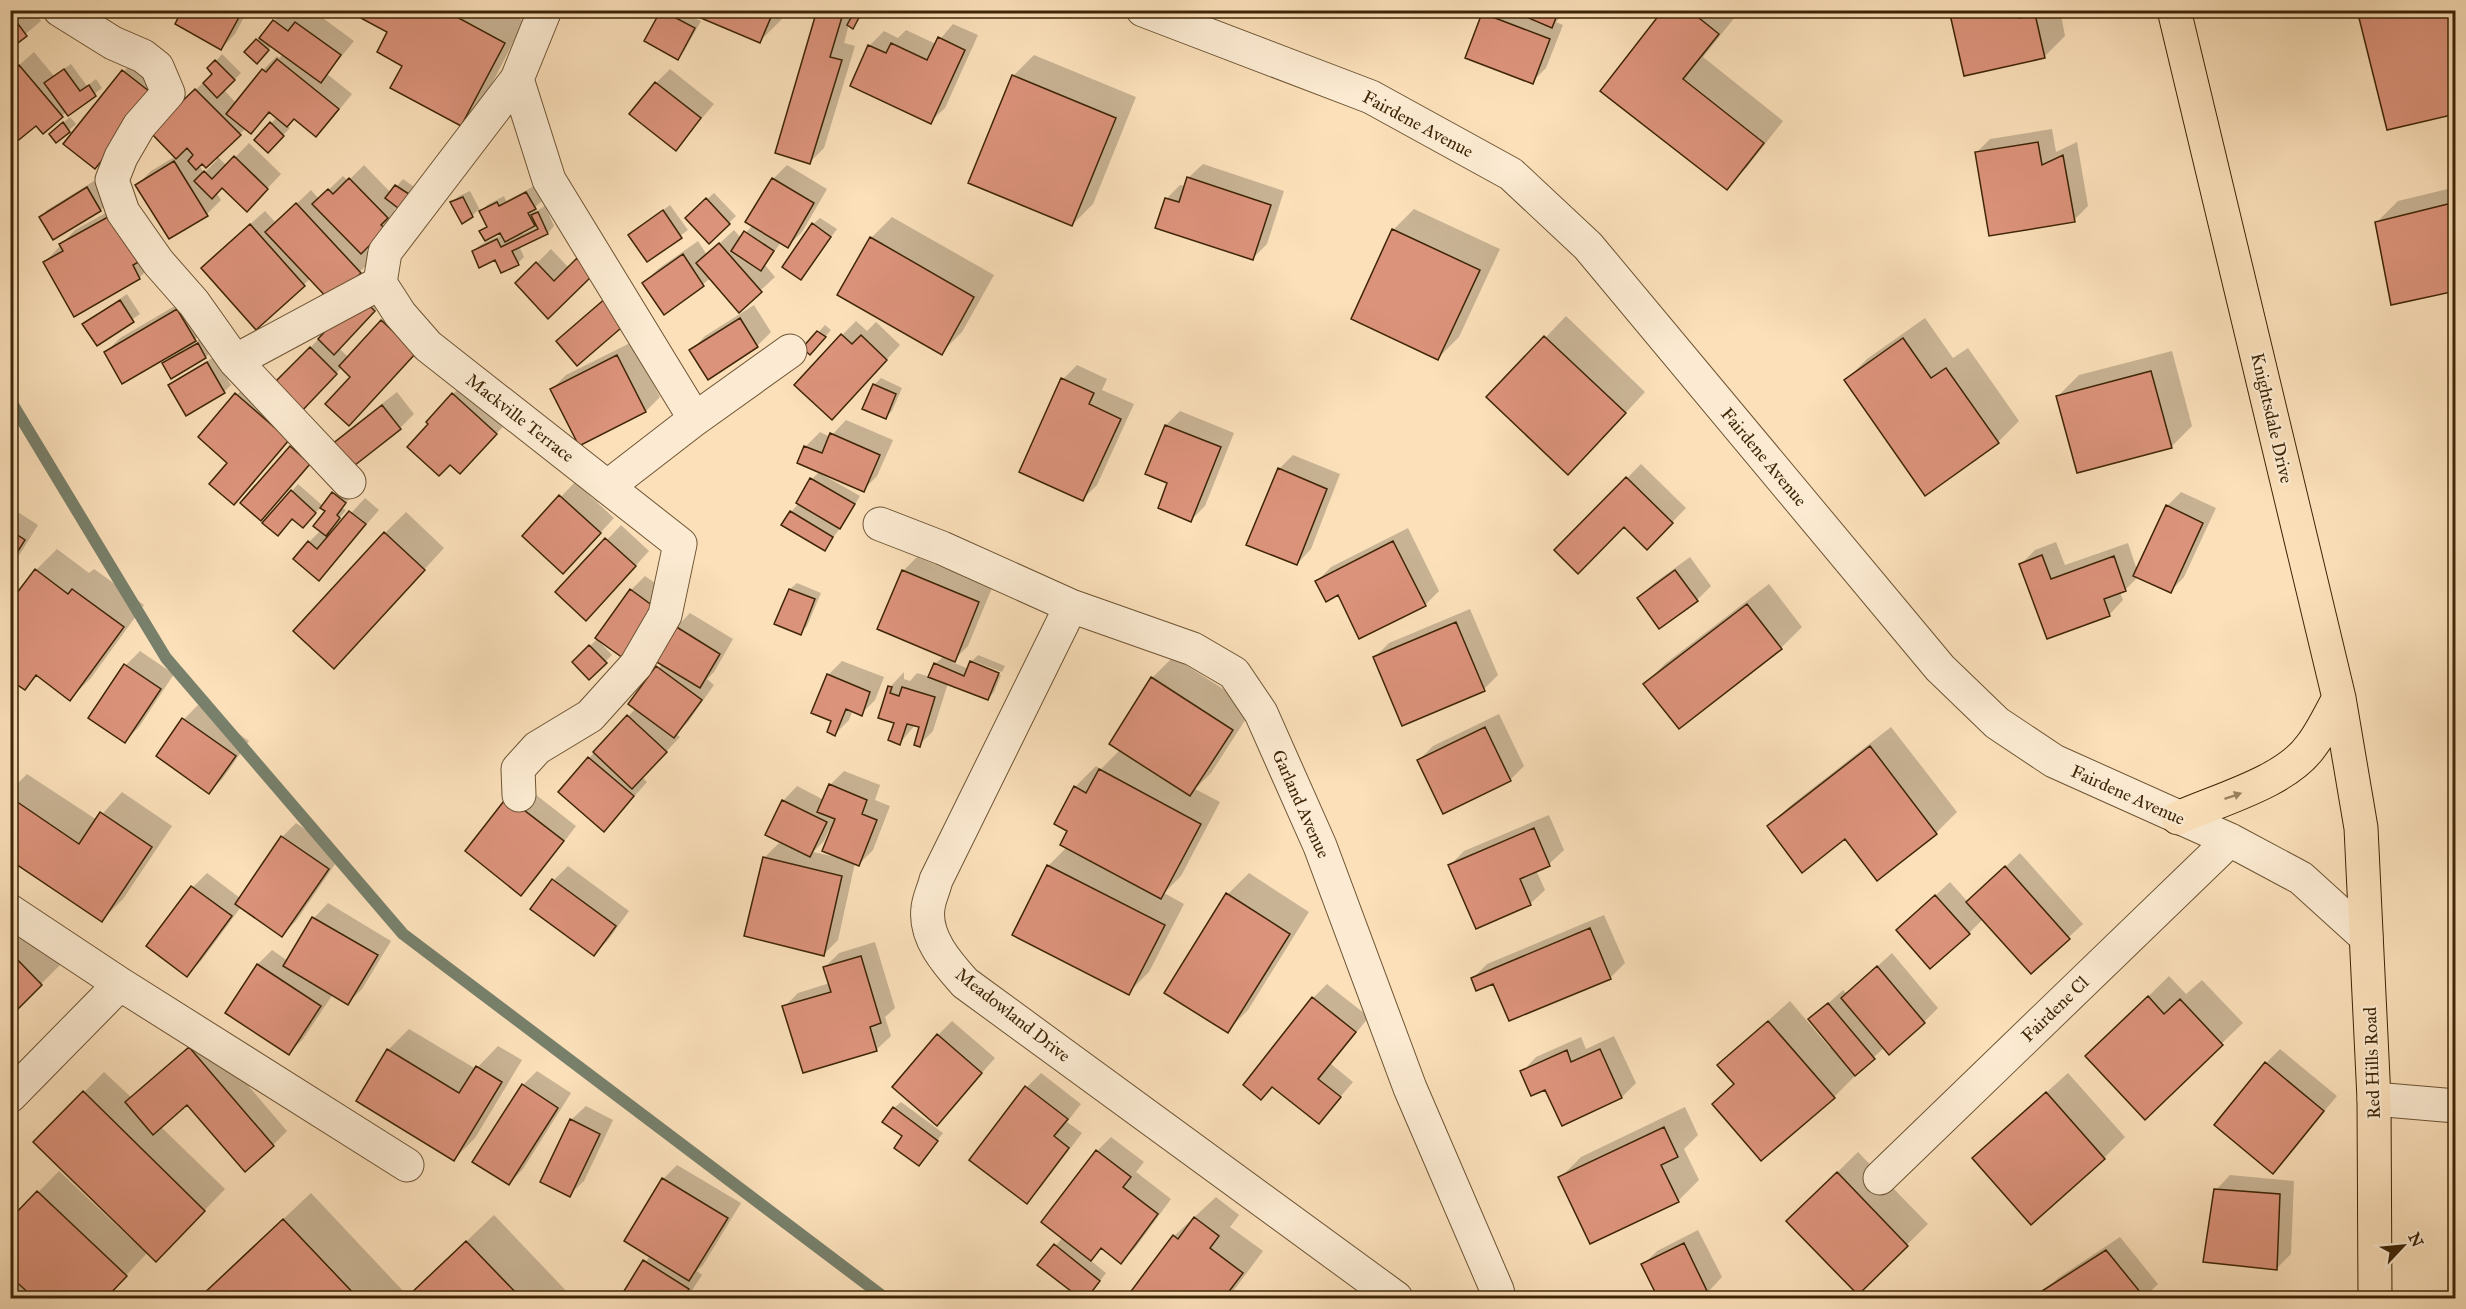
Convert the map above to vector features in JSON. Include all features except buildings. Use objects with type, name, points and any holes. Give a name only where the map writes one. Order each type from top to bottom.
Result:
[{"type":"main road","name":"Knightsdale Drive","points":[[2174,10],[2339,698],[2361,828]]},
{"type":"main road","points":[[2178,818],[2246,791],[2286,769],[2311,748],[2339,698]]},
{"type":"main road","name":"Red Hills Road","points":[[2361,828],[2374,1099],[2375,1299]]},
{"type":"street","points":[[60,10],[113,43],[143,56],[157,67],[168,93],[139,126],[121,156],[112,180],[123,212],[158,262],[194,303],[235,361],[349,482]]},
{"type":"street","points":[[235,361],[380,283],[385,252],[517,79],[545,10]]},
{"type":"street","name":"Fairdene Avenue","points":[[1143,10],[1371,97],[1511,174],[1588,246],[1940,668],[1997,723],[2054,761],[2230,840],[2301,878],[2366,938]]},
{"type":"street","points":[[517,79],[549,180],[695,419]]},
{"type":"street","name":"Mackville Terrace","points":[[380,283],[400,314],[428,346],[680,544],[664,615],[636,665],[590,716],[537,748],[518,769],[519,795]]},
{"type":"street","points":[[607,487],[695,419],[790,351]]},
{"type":"street","name":"Garland Avenue","points":[[880,524],[942,548],[1071,606],[1193,649],[1234,673],[1261,713],[1320,846],[1410,1088],[1499,1299]]},
{"type":"street","name":"Meadowland Drive","points":[[1071,606],[936,880],[928,909],[933,939],[945,961],[965,983],[1396,1299]]},
{"type":"street","name":"Fairdene Cl","points":[[1880,1178],[2230,840]]},
{"type":"street","points":[[10,911],[120,984],[407,1165]]},
{"type":"street","points":[[10,1096],[120,984]]},
{"type":"street","points":[[2374,1099],[2456,1106]]},
{"type":"waterway","points":[[10,400],[166,658],[403,934],[885,1298]]}]
